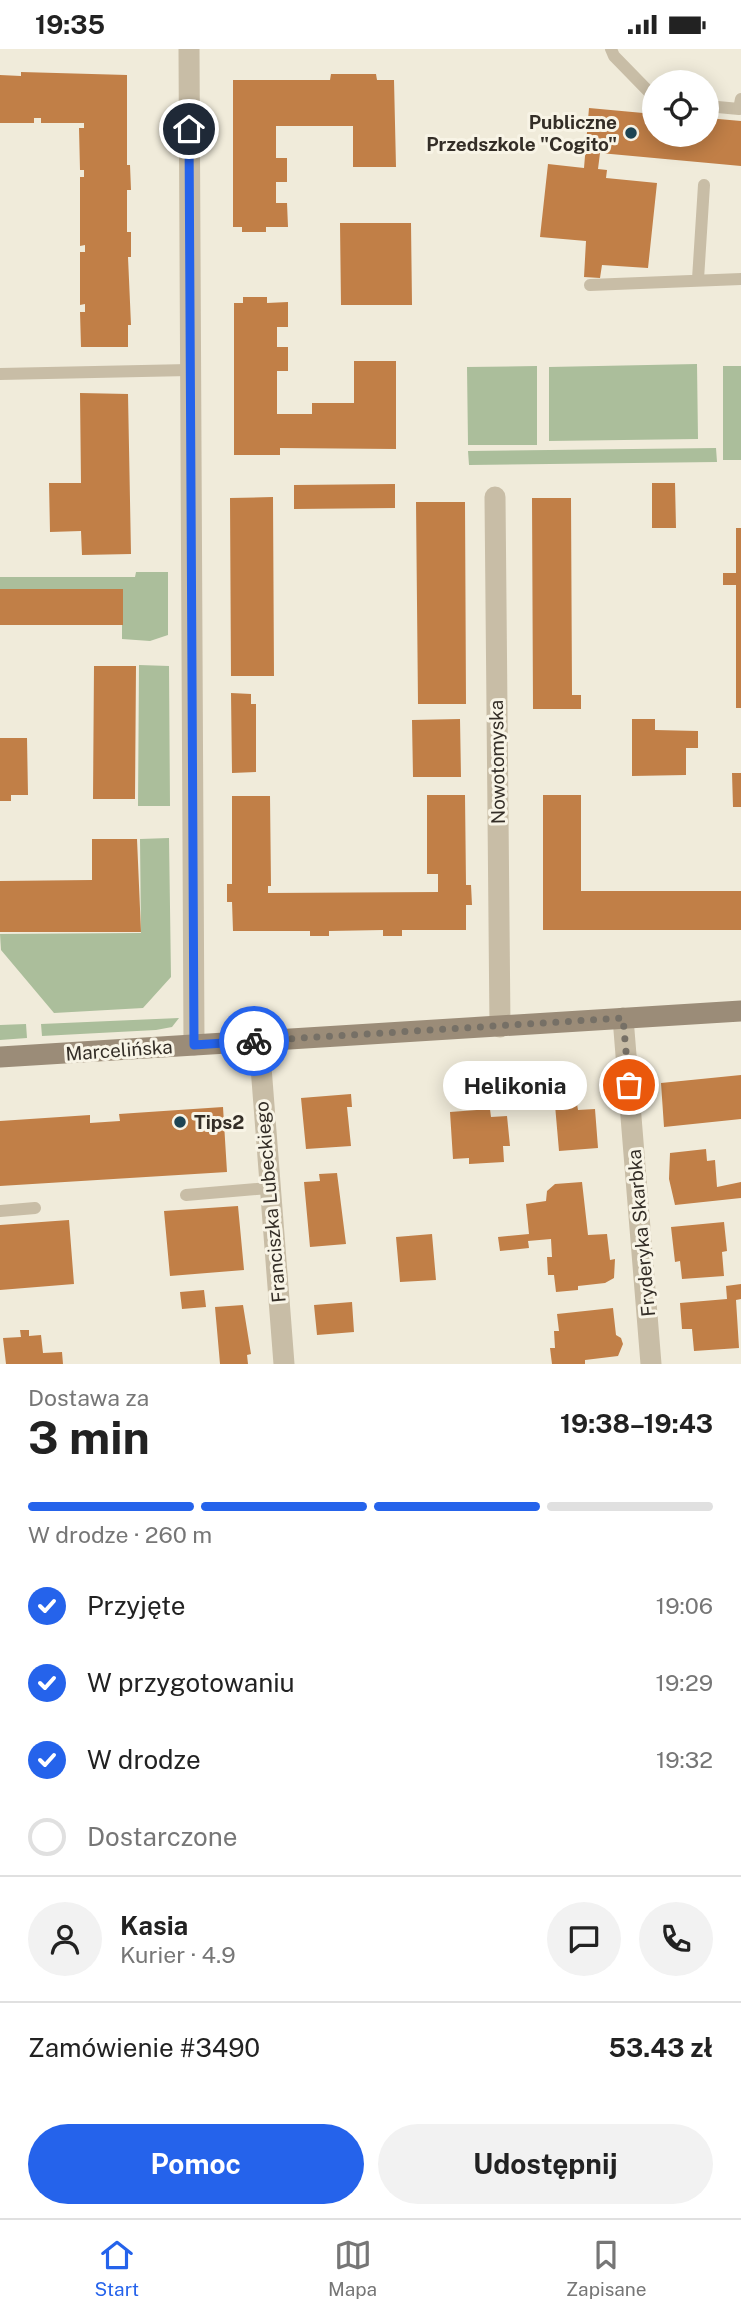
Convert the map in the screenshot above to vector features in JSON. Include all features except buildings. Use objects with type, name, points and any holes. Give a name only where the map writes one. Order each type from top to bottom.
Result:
[{"type":"street","points":[[189,49],[194,1045]]},
{"type":"street","name":"Nowotomyska","points":[[495,497],[500,1027]]},
{"type":"street","name":"Marcelińska","points":[[0,1057],[741,1011]]},
{"type":"street","name":"Fryderyka Skarbka","points":[[623,1018],[651,1364]]},
{"type":"street","name":"Franciszka Lubeckiego","points":[[258,1041],[284,1364]]},
{"type":"lane","points":[[611,49],[614,56],[642,85]]},
{"type":"lane","points":[[719,107],[739,109],[741,99]]},
{"type":"lane","points":[[698,279],[704,185]]},
{"type":"lane","points":[[590,285],[741,279]]},
{"type":"lane","points":[[0,373],[189,370]]},
{"type":"lane","points":[[186,1195],[268,1188]]},
{"type":"lane","points":[[0,1211],[35,1208]]},
{"type":"green space","points":[[697,364],[698,439],[549,441],[549,367]]},
{"type":"green space","points":[[537,366],[537,445],[468,445],[467,367]]},
{"type":"green space","points":[[723,366],[741,366],[741,460],[723,460]]},
{"type":"green space","points":[[716,448],[717,462],[469,465],[468,451]]},
{"type":"green space","points":[[136,572],[168,572],[168,635],[150,641],[122,639],[122,589],[0,589],[0,577],[135,577]]},
{"type":"green space","points":[[139,665],[169,666],[170,806],[138,806]]},
{"type":"green space","points":[[169,838],[171,977],[143,1008],[54,1013],[1,950],[0,934],[141,933],[140,839]]},
{"type":"green space","points":[[179,1018],[172,1027],[156,1030],[42,1036],[41,1024]]},
{"type":"green space","points":[[26,1024],[27,1038],[0,1040],[0,1025]]},
{"type":"way so far","points":[[254,1041],[623,1018],[629,1085]]},
{"type":"place","name":"Publiczne Przedszkole \"Cogito\"","points":[[631,133]]},
{"type":"place","name":"Helikonia","points":[[629,1085]]},
{"type":"place","name":"Tips2","points":[[180,1122]]},
{"type":"route","points":[[189,129],[194,1045],[254,1041]]}]
